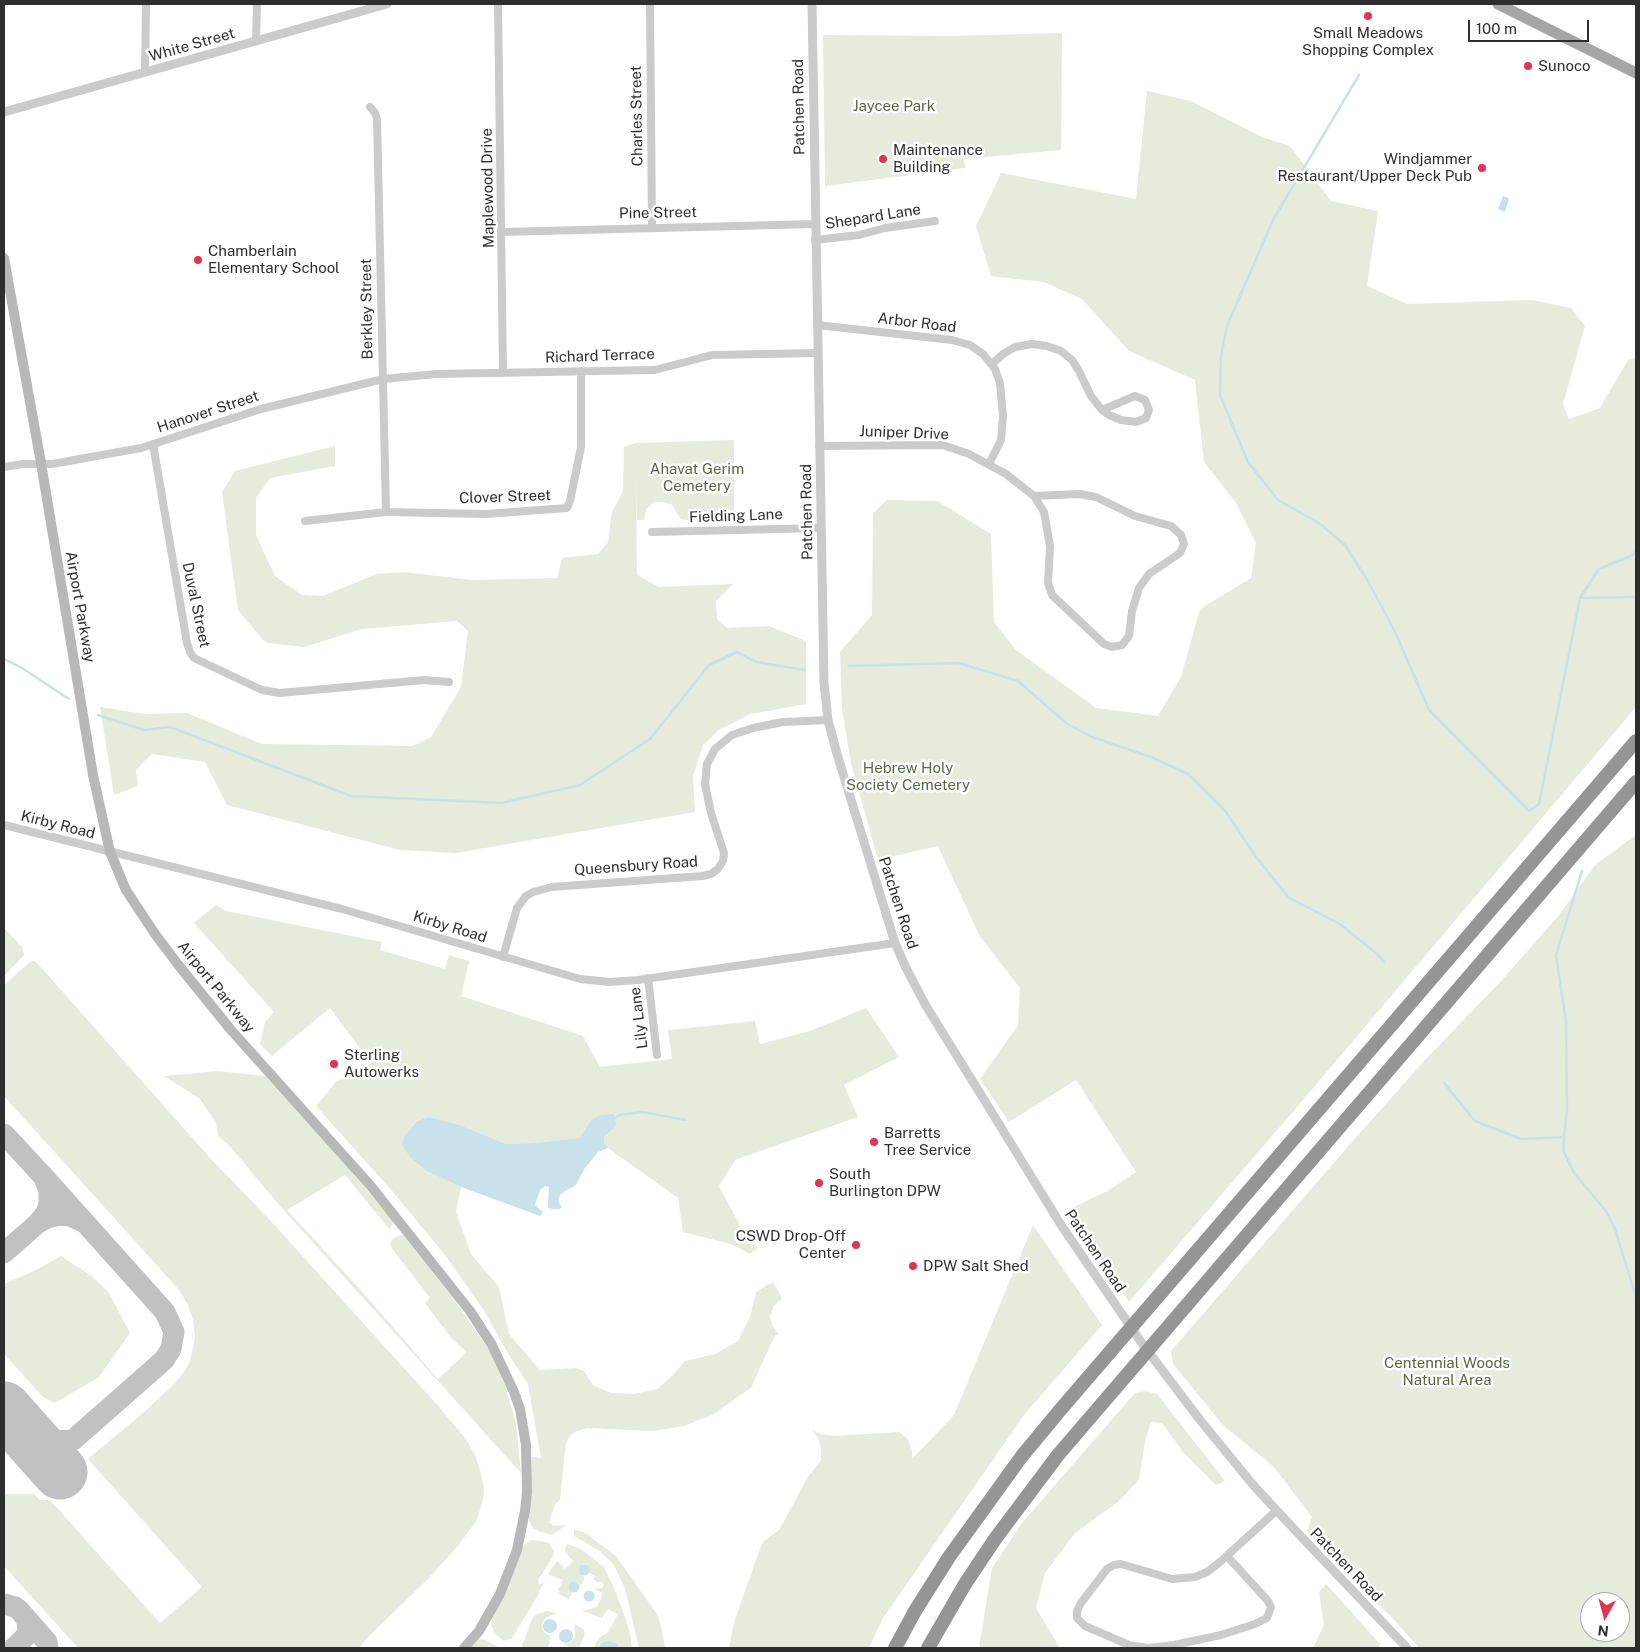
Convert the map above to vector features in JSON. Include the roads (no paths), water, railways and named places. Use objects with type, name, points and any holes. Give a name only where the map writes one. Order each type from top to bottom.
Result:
[{"type":"highway","points":[[895,1648],[949,1556],[995,1491],[1028,1449],[1636,741]]},
{"type":"highway","points":[[928,1648],[951,1607],[990,1547],[1058,1455],[1636,783]]},
{"type":"main road","points":[[1498,4],[1636,73]]},
{"type":"main road","name":"Airport Parkway","points":[[4,258],[41,463],[93,775],[110,852],[130,898],[154,934],[180,967],[232,1030],[370,1185],[470,1311],[504,1367],[514,1392],[523,1426],[527,1464],[525,1511],[517,1550],[500,1594],[479,1631],[464,1648]]},
{"type":"street","points":[[145,72],[146,4]]},
{"type":"street","points":[[256,41],[257,4]]},
{"type":"street","name":"White Street","points":[[4,112],[386,4]]},
{"type":"street","name":"Maplewood Drive","points":[[498,4],[503,373]]},
{"type":"street","name":"Charles Street","points":[[650,4],[652,228]]},
{"type":"street","name":"Patchen Road","points":[[812,4],[824,684],[828,720],[844,780],[895,943],[926,1006],[1057,1218],[1106,1292],[1177,1391],[1276,1511],[1407,1648]]},
{"type":"street","name":"Berkley Street","points":[[370,107],[375,113],[376,119],[386,512]]},
{"type":"street","name":"Shepard Lane","points":[[815,240],[859,235],[885,228],[935,221]]},
{"type":"street","name":"Pine Street","points":[[502,232],[815,224]]},
{"type":"street","name":"Arbor Road","points":[[817,326],[961,342],[977,349],[992,364],[1000,383],[1001,391],[1003,426],[999,446],[989,464]]},
{"type":"street","points":[[992,364],[1003,354],[1015,347],[1039,344],[1055,348],[1075,363],[1091,396],[1102,410],[1118,419],[1136,422],[1146,418],[1149,410],[1145,400],[1135,396],[1102,410]]},
{"type":"street","name":"Richard Terrace","points":[[383,379],[436,374],[655,370],[712,355],[818,353]]},
{"type":"street","name":"Clover Street","points":[[305,521],[386,512],[486,514],[567,508],[581,447],[581,371]]},
{"type":"street","name":"Hanover Street","points":[[4,467],[23,464],[52,464],[153,444],[261,409],[383,379]]},
{"type":"street","name":"Duval Street","points":[[153,444],[187,643],[194,658],[262,690],[280,693],[424,680],[449,682]]},
{"type":"street","name":"Juniper Drive","points":[[819,446],[944,445],[960,450],[989,464],[1014,480],[1034,496],[1044,512],[1050,553],[1048,583],[1050,591],[1104,644],[1112,647],[1122,645],[1130,636],[1133,605],[1139,588],[1149,574],[1180,553],[1184,544],[1181,535],[1171,526],[1135,516],[1096,497],[1080,494],[1034,496]]},
{"type":"street","name":"Fielding Lane","points":[[652,532],[821,528]]},
{"type":"street","name":"Queensbury Road","points":[[503,957],[517,908],[526,896],[533,892],[552,887],[702,876],[711,874],[718,869],[723,862],[724,853],[711,813],[705,784],[707,764],[715,749],[732,735],[753,728],[783,722],[828,720]]},
{"type":"street","name":"Kirby Road","points":[[4,825],[342,909],[580,980],[616,981],[648,978],[895,943]]},
{"type":"street","name":"Lily Lane","points":[[648,978],[657,1055]]},
{"type":"street","points":[[1227,1556],[1268,1601],[1271,1607],[1267,1618],[1221,1635],[1148,1648],[1129,1645],[1085,1626],[1077,1618],[1077,1611],[1081,1603],[1104,1572],[1114,1565],[1122,1564],[1172,1579],[1191,1578],[1207,1572],[1276,1511]]},
{"type":"water","points":[[1503,196],[1509,198],[1505,212],[1498,209]]},
{"type":"water","points":[[614,1114],[616,1126],[604,1137],[604,1143],[608,1148],[598,1152],[585,1168],[575,1186],[560,1195],[558,1201],[562,1207],[551,1209],[548,1207],[549,1187],[545,1186],[540,1190],[535,1205],[543,1212],[540,1216],[461,1187],[426,1171],[411,1158],[402,1145],[405,1135],[417,1121],[429,1117],[460,1125],[506,1144],[579,1138],[591,1120],[601,1115]]},
{"type":"water","points":[[584,1564],[590,1570],[584,1576],[578,1570]]},
{"type":"water","points":[[574,1581],[580,1587],[574,1593],[568,1587]]},
{"type":"water","points":[[589,1590],[595,1596],[589,1602],[583,1596]]},
{"type":"water","points":[[547,1619],[553,1619],[557,1626],[553,1633],[547,1633],[543,1629],[543,1623]]},
{"type":"water","points":[[563,1629],[569,1629],[573,1636],[569,1643],[563,1643],[559,1639],[559,1633]]},
{"type":"water","points":[[607,1641],[616,1643],[620,1648],[597,1648]]},
{"type":"waterway","points":[[1359,75],[1273,220],[1227,326],[1221,356],[1220,395],[1248,462],[1278,500],[1319,523],[1345,545],[1368,581],[1396,634],[1429,710],[1529,811],[1539,804],[1580,598],[1599,569],[1631,556],[1636,551]]},
{"type":"waterway","points":[[1580,598],[1636,597]]},
{"type":"waterway","points":[[98,715],[144,730],[170,727],[351,796],[501,803],[580,785],[650,739],[709,665],[737,652],[756,662],[805,670]]},
{"type":"waterway","points":[[4,659],[22,668],[69,699]]},
{"type":"waterway","points":[[849,666],[959,663],[1018,681],[1066,723],[1092,737],[1151,757],[1188,774],[1226,812],[1256,857],[1289,898],[1340,924],[1384,962]]},
{"type":"waterway","points":[[1582,871],[1556,955],[1566,1021],[1567,1108],[1563,1150],[1574,1173],[1606,1211],[1615,1229],[1636,1297]]},
{"type":"waterway","points":[[1444,1083],[1475,1121],[1521,1139],[1564,1137]]},
{"type":"waterway","points":[[615,1118],[620,1115],[643,1112],[685,1120]]},
{"type":"place","name":"Small Meadows Shopping Complex","points":[[1368,16]]},
{"type":"place","name":"Sunoco","points":[[1528,66]]},
{"type":"place","name":"Maintenance Building","points":[[883,159]]},
{"type":"place","name":"Windjammer Restaurant/Upper Deck Pub","points":[[1482,168]]},
{"type":"place","name":"Chamberlain Elementary School","points":[[198,260]]},
{"type":"place","name":"Sterling Autowerks","points":[[334,1064]]},
{"type":"place","name":"Barretts Tree Service","points":[[874,1142]]},
{"type":"place","name":"South Burlington DPW","points":[[819,1183]]},
{"type":"place","name":"CSWD Drop-Off Center","points":[[856,1245]]},
{"type":"place","name":"DPW Salt Shed","points":[[913,1266]]},
{"type":"park label","name":"Jaycee Park","points":[[894,106]]},
{"type":"park label","name":"Ahavat Gerim Cemetery","points":[[697,478]]},
{"type":"park label","name":"Hebrew Holy Society Cemetery","points":[[908,776]]},
{"type":"park label","name":"Centennial Woods Natural Area","points":[[1447,1372]]}]
